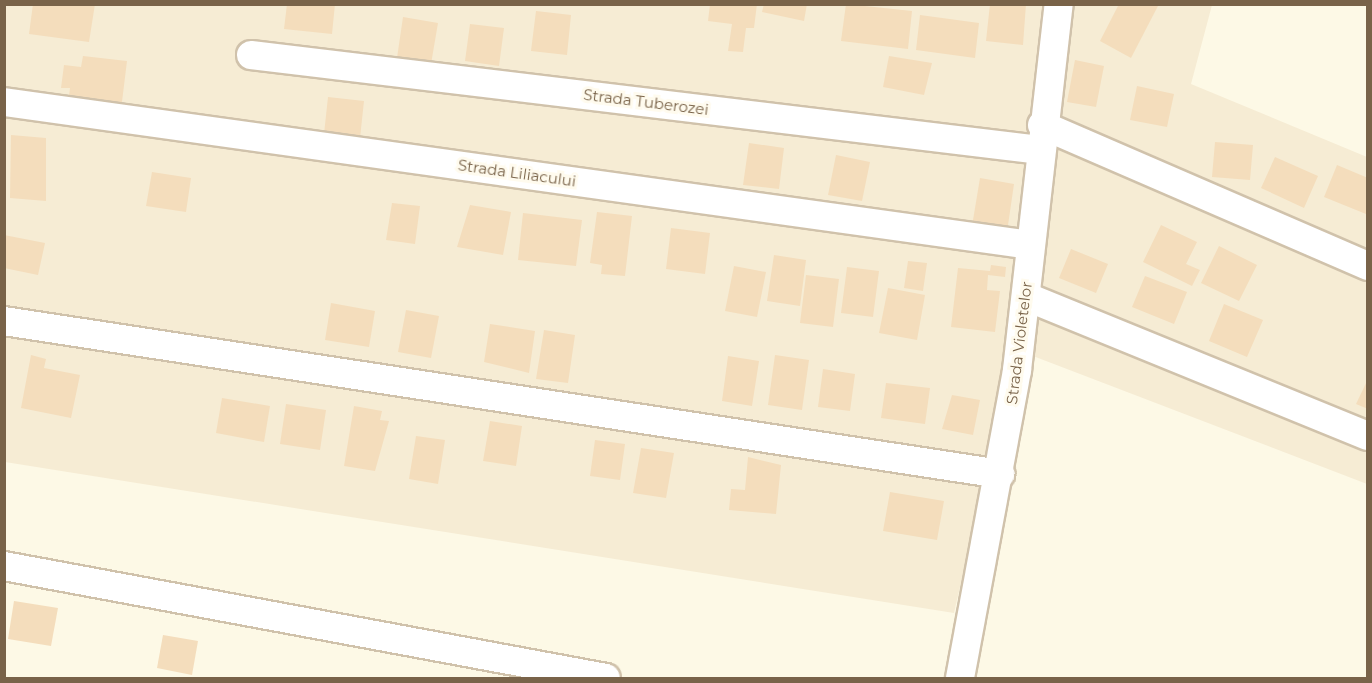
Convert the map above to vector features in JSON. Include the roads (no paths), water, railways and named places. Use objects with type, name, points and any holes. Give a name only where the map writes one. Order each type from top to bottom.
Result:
[{"type":"street","name":"Strada Violetelor","points":[[960,678],[1000,474],[1027,297],[1030,245],[1059,4]]},
{"type":"street","name":"Strada Tuberozei","points":[[251,55],[1042,137],[1368,266]]},
{"type":"street","name":"Strada Liliacului","points":[[4,102],[1030,245]]},
{"type":"street","points":[[1027,297],[1368,436]]},
{"type":"street","points":[[4,321],[1000,474]]},
{"type":"street","points":[[4,566],[606,678]]}]
